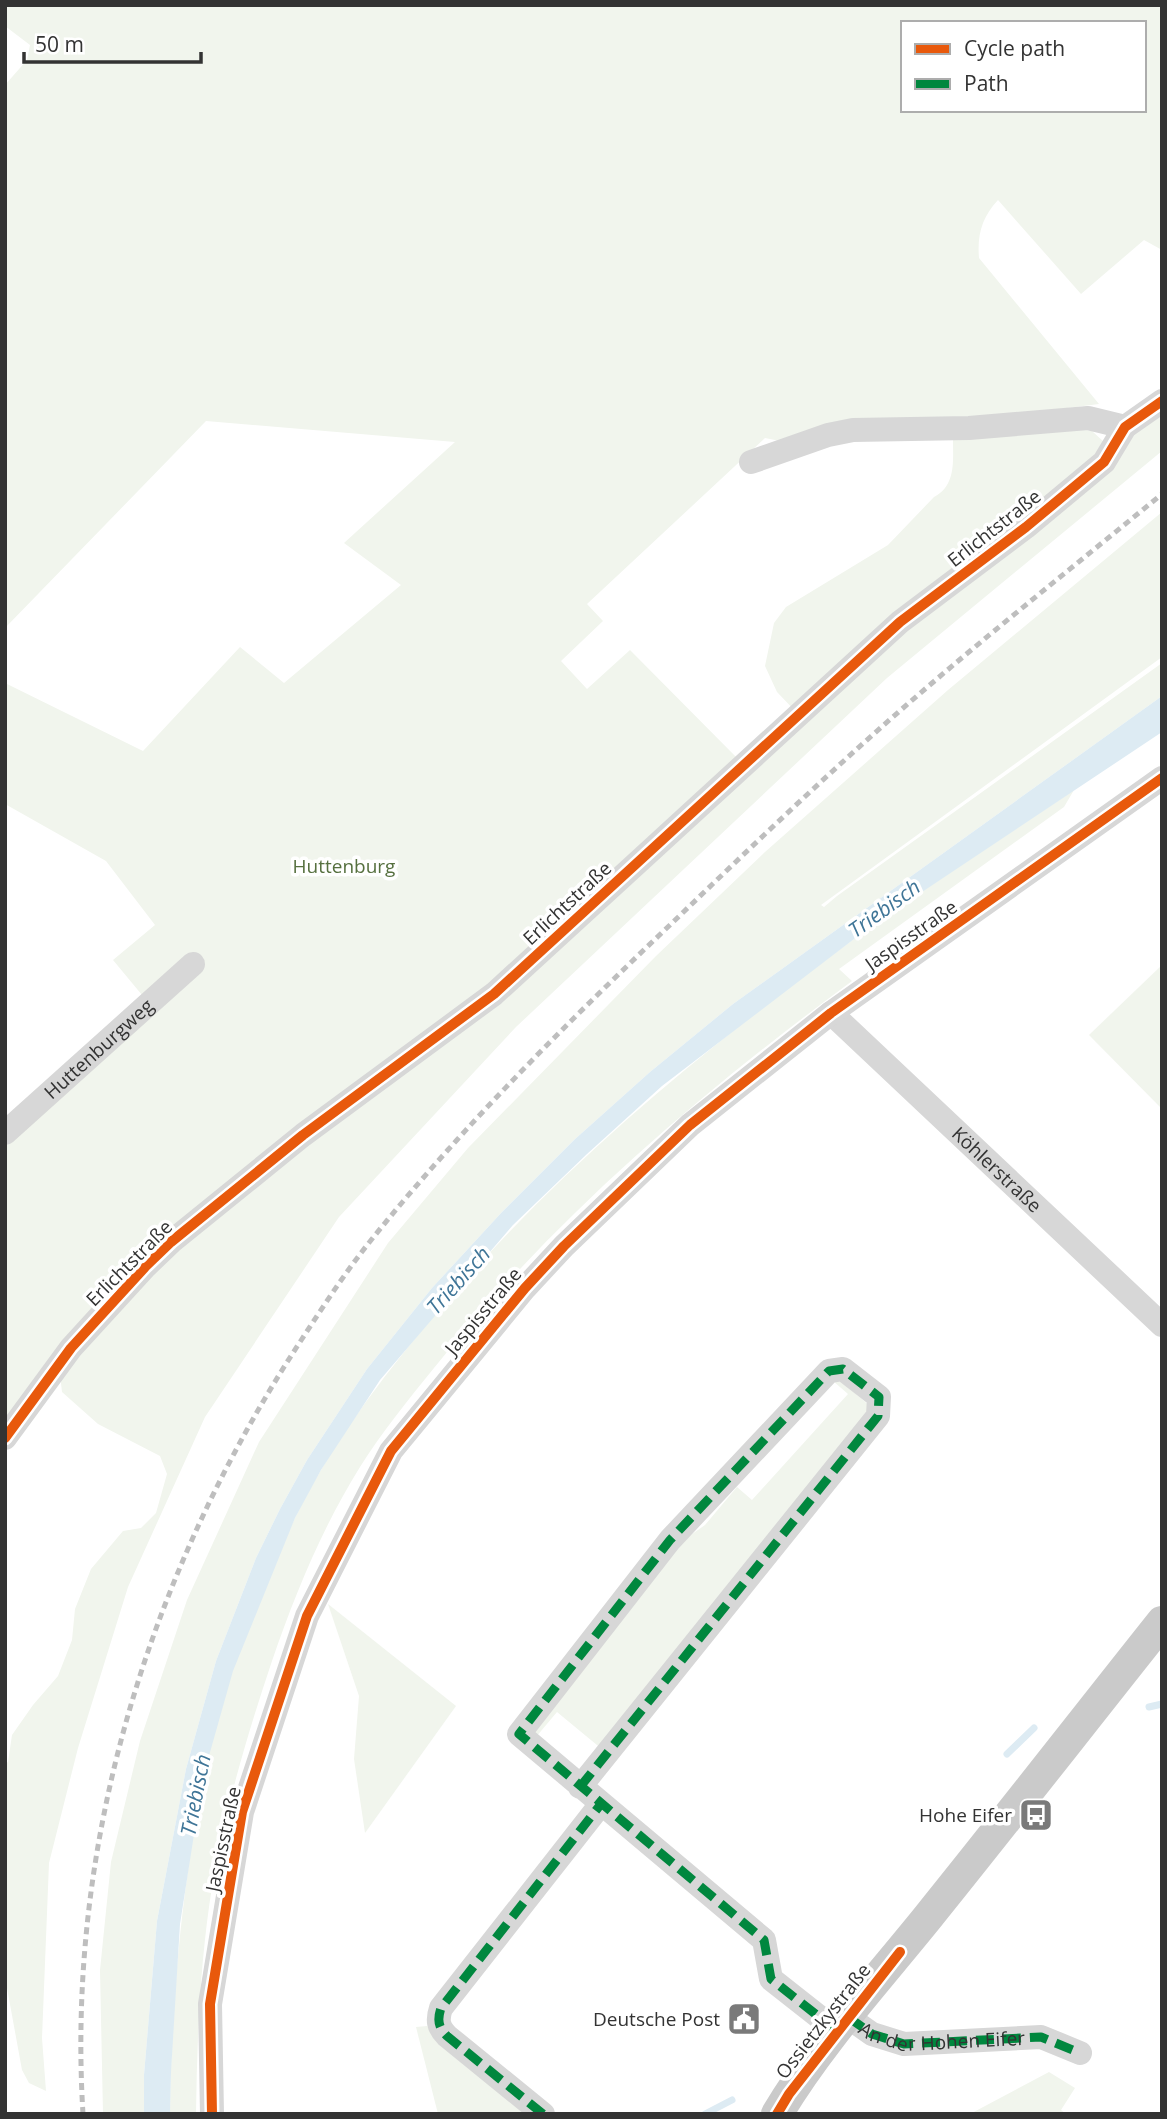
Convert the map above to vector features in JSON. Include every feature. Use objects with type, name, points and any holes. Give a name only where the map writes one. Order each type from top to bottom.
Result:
[{"type":"main road","name":"Ossietzkystraße","points":[[777,2114],[842,2024],[1162,1622]]},
{"type":"street","name":"Erlichtstraße","points":[[5,1438],[71,1348],[171,1242],[303,1135],[494,994],[900,622],[1026,527],[1104,462],[1125,427],[1162,401]]},
{"type":"street","points":[[751,462],[828,435],[853,430],[969,428],[1088,418],[1125,427]]},
{"type":"street","name":"Jaspisstraße","points":[[212,2114],[210,2004],[242,1812],[307,1616],[391,1451],[503,1314],[564,1246],[690,1125],[831,1013],[1162,778]]},
{"type":"street","name":"Huttenburgweg","points":[[5,1133],[193,964]]},
{"type":"street","name":"Köhlerstraße","points":[[831,1013],[1162,1325]]},
{"type":"street","name":"An der Hohen Eifer","points":[[580,1787],[878,1416],[879,1397],[843,1369],[829,1371],[670,1541],[519,1734],[580,1787],[764,1940],[771,1979],[842,2024],[904,2044],[1041,2037],[1080,2053]]},
{"type":"street","points":[[543,2114],[446,2036],[438,2023],[441,2008],[601,1804]]},
{"type":"green space","name":"Huttenburg","points":[[5,5],[1162,5],[1162,250],[1144,240],[1081,294],[998,200],[984,220],[980,234],[979,258],[1099,404],[790,443],[765,438],[587,604],[603,621],[561,661],[587,689],[630,650],[743,764],[798,714],[777,692],[765,666],[774,623],[786,607],[888,545],[941,492],[950,480],[952,472],[953,440],[1068,427],[1092,431],[1104,442],[1026,527],[1125,427],[1162,401],[1162,451],[887,678],[516,1027],[339,1217],[205,1417],[128,1587],[78,1748],[49,1863],[42,2038],[46,2091],[29,2083],[22,2070],[5,1977],[5,1764],[8,1762],[12,1735],[58,1676],[72,1640],[75,1609],[91,1569],[123,1531],[141,1528],[156,1513],[167,1474],[160,1456],[98,1424],[62,1392],[59,1366],[5,1438],[5,1125],[142,995],[113,960],[155,925],[106,861],[5,804],[5,683],[143,751],[240,647],[284,683],[401,585],[344,543],[455,442],[206,421],[5,628],[5,85],[27,60],[30,45],[5,26]]},
{"type":"green space","points":[[1162,512],[1162,657],[821,905],[824,907],[1162,663],[1162,696],[733,1004],[650,1072],[574,1140],[502,1212],[432,1288],[367,1369],[307,1460],[280,1509],[256,1558],[216,1661],[186,1769],[157,1921],[144,2075],[144,2114],[103,2114],[100,1970],[111,1862],[140,1741],[187,1600],[259,1442],[388,1243],[468,1148],[656,956],[765,852],[948,690]]},
{"type":"green space","points":[[1074,790],[1064,807],[839,969],[852,981],[739,1068],[630,1161],[578,1210],[480,1313],[405,1404],[368,1454],[333,1514],[300,1586],[245,1745],[223,1830],[208,1915],[200,2000],[196,2114],[170,2114],[179,1944],[200,1793],[211,1743],[241,1645],[280,1551],[323,1466],[357,1414],[413,1341],[481,1262],[532,1209],[639,1109],[752,1016],[869,928]]},
{"type":"green space","points":[[1162,965],[1162,1109],[1089,1035]]},
{"type":"green space","points":[[833,1381],[842,1382],[871,1407],[603,1750],[557,1712],[536,1737],[533,1733],[685,1539],[705,1525],[737,1487],[752,1500],[848,1394]]},
{"type":"green space","points":[[328,1604],[456,1706],[365,1833],[354,1759],[359,1696]]},
{"type":"green space","points":[[427,2026],[533,2114],[438,2114],[416,2027]]},
{"type":"green space","points":[[1049,2072],[1075,2088],[1061,2110],[1066,2114],[970,2114]]},
{"type":"water","name":"Triebisch","points":[[1162,696],[1162,732],[871,926],[662,1086],[513,1225],[380,1380],[321,1470],[295,1518],[233,1671],[203,1777],[180,1924],[170,2114],[144,2114],[144,2075],[157,1921],[186,1769],[216,1661],[256,1558],[280,1509],[307,1460],[367,1369],[432,1288],[502,1212],[574,1140],[650,1072],[733,1004]]},
{"type":"waterway","points":[[1149,1707],[1162,1704]]},
{"type":"waterway","points":[[1007,1754],[1034,1728]]},
{"type":"waterway","points":[[705,2114],[732,2100]]},
{"type":"railway","points":[[83,2114],[81,2012],[89,1910],[105,1809],[129,1711],[161,1614],[201,1520],[247,1429],[327,1301],[410,1193],[519,1074],[632,961],[879,729],[972,649],[1162,494]]},
{"type":"marked path","points":[[580,1787],[878,1416],[879,1397],[843,1369],[829,1371],[670,1540],[519,1734],[764,1940],[771,1979],[837,2031]]},
{"type":"marked path","points":[[543,2114],[447,2036],[440,2026],[439,2016],[441,2008],[601,1804]]},
{"type":"marked path","points":[[848,2017],[872,2034],[904,2044],[1041,2037],[1080,2053]]},
{"type":"cycle path","points":[[5,1438],[71,1348],[171,1242],[303,1135],[494,994],[900,622],[1026,527],[1104,462],[1125,427],[1162,401]]},
{"type":"cycle path","points":[[212,2114],[210,2004],[242,1812],[307,1616],[391,1451],[525,1288],[564,1246],[690,1125],[831,1013],[1162,778]]},
{"type":"cycle path","points":[[777,2114],[789,2094],[900,1952]]},
{"type":"place","name":"Hohe Eifer","points":[[1036,1815]]},
{"type":"place","name":"Deutsche Post","points":[[744,2019]]}]
